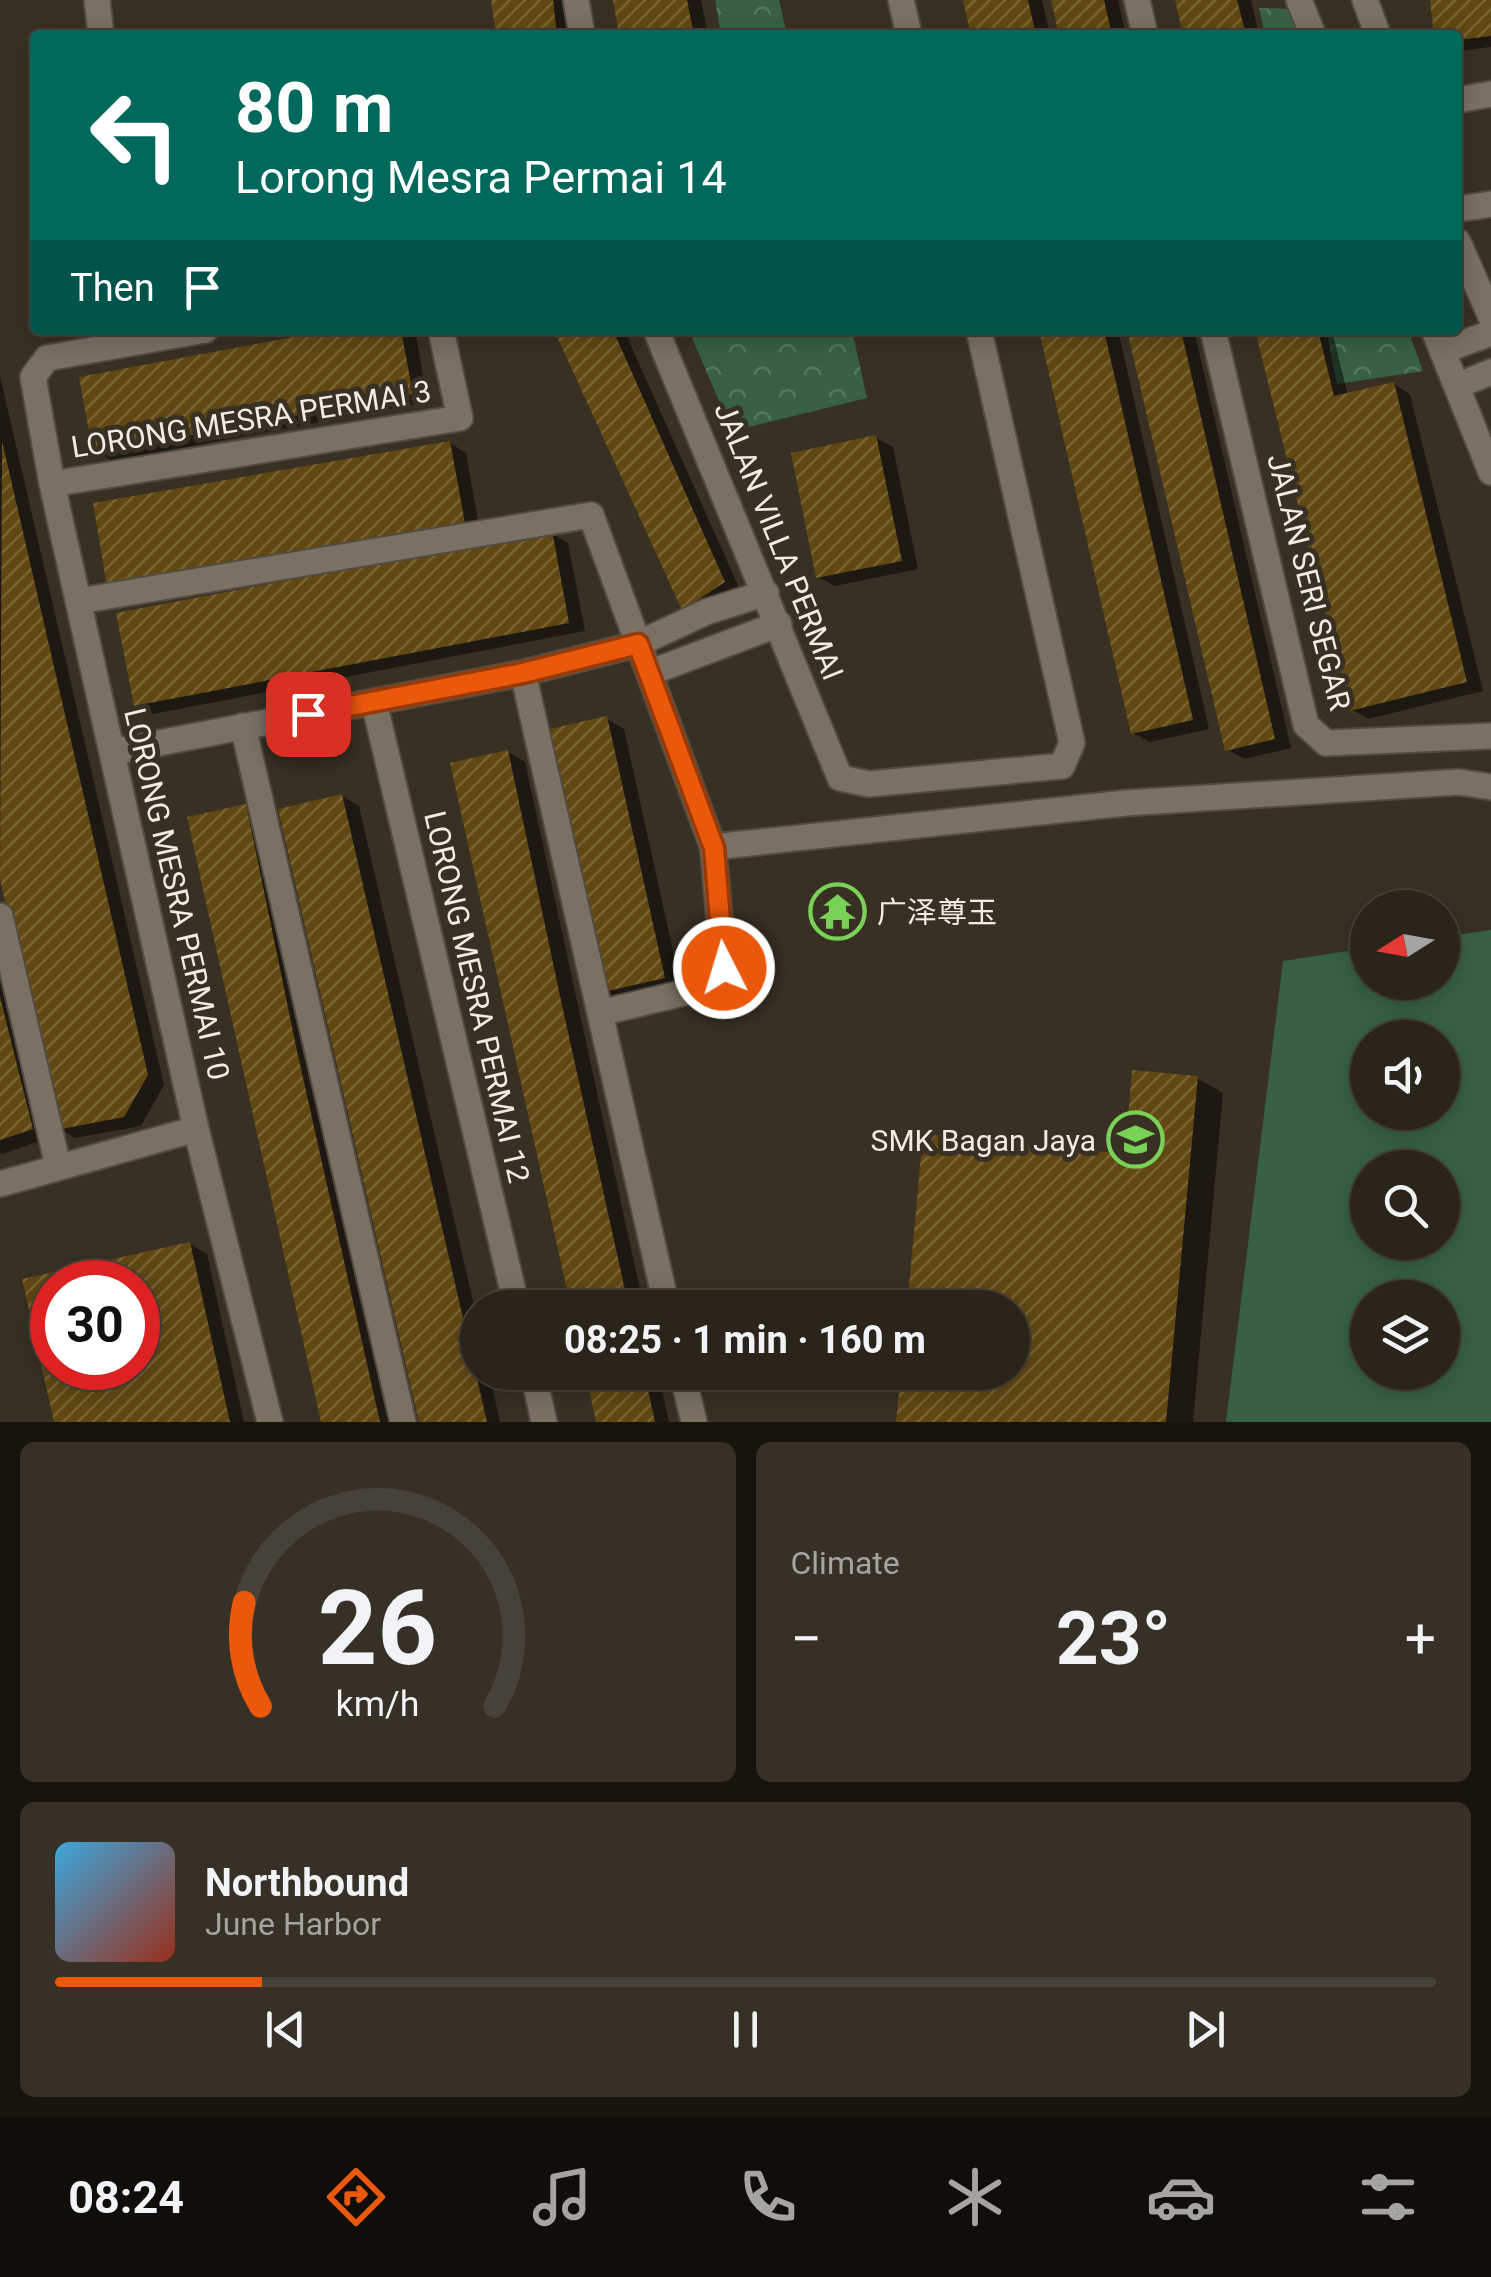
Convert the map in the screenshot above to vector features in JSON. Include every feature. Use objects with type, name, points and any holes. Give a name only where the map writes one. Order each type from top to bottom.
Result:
[{"type":"street","points":[[96,0],[101,30]]},
{"type":"street","points":[[576,0],[581,30]]},
{"type":"street","points":[[901,0],[909,30]]},
{"type":"street","points":[[1137,0],[1143,30]]},
{"type":"street","points":[[1299,0],[1312,30]]},
{"type":"street","points":[[1365,0],[1376,30]]},
{"type":"street","points":[[1462,99],[1491,94]]},
{"type":"street","points":[[1462,209],[1491,204]]},
{"type":"street","points":[[1462,251],[1491,318]]},
{"type":"street","points":[[1491,334],[1438,341],[1491,472]]},
{"type":"street","name":"LORONG MESRA PERMAI 10","points":[[177,335],[47,358],[33,376],[52,484],[196,1129],[270,1422]]},
{"type":"street","name":"LORONG MESRA PERMAI 3","points":[[52,484],[460,418],[441,335]]},
{"type":"street","name":"JALAN VILLA PERMAI","points":[[658,335],[840,778],[869,784],[1062,766],[1072,743],[979,335]]},
{"type":"street","name":"JALAN SERI SEGAR","points":[[1214,335],[1306,724],[1326,742],[1491,736]]},
{"type":"street","points":[[1457,386],[1491,372]]},
{"type":"street","points":[[80,600],[590,515],[714,848],[724,968],[716,985],[600,1013]]},
{"type":"street","points":[[112,752],[523,673],[638,644],[706,612],[766,592]]},
{"type":"street","points":[[648,673],[779,624]]},
{"type":"street","points":[[523,673],[663,1290]]},
{"type":"street","name":"LORONG MESRA PERMAI 12","points":[[374,702],[513,1290]]},
{"type":"street","points":[[243,726],[402,1422]]},
{"type":"street","points":[[714,848],[1126,803],[1458,782],[1491,788]]},
{"type":"street","points":[[0,916],[58,1166]]},
{"type":"street","points":[[0,1184],[196,1129]]},
{"type":"street","points":[[536,1390],[544,1422]]},
{"type":"street","points":[[686,1390],[694,1422]]},
{"type":"green space","points":[[715,0],[779,0],[786,30],[720,30]]},
{"type":"green space","points":[[1259,8],[1290,9],[1298,30],[1264,30]]},
{"type":"green space","points":[[853,335],[867,398],[732,431],[692,338]]},
{"type":"green space","points":[[1327,335],[1410,335],[1423,371],[1337,384]]},
{"type":"green space","points":[[1491,930],[1491,1422],[1226,1422],[1283,961],[1350,951],[1350,1000],[1460,1000],[1460,935]]},
{"type":"building","points":[[491,0],[553,0],[556,30],[495,30]]},
{"type":"building","points":[[613,0],[687,0],[693,30],[618,30]]},
{"type":"building","points":[[963,0],[1028,0],[1035,30],[970,30]]},
{"type":"building","points":[[1051,0],[1104,0],[1111,30],[1058,30]]},
{"type":"building","points":[[1175,0],[1237,0],[1245,30],[1182,30]]},
{"type":"building","points":[[1430,0],[1491,0],[1491,36],[1462,40],[1462,30],[1433,30]]},
{"type":"building","points":[[305,335],[402,335],[413,394],[93,453],[79,377]]},
{"type":"building","points":[[556,335],[615,335],[725,582],[682,610]]},
{"type":"building","points":[[1040,335],[1105,335],[1193,720],[1131,734]]},
{"type":"building","points":[[1128,335],[1182,335],[1275,739],[1225,751]]},
{"type":"building","points":[[1256,335],[1319,335],[1334,396],[1394,382],[1467,682],[1349,711]]},
{"type":"building","points":[[876,435],[902,561],[816,578],[791,453]]},
{"type":"building","points":[[2,441],[148,1075],[124,1117],[56,1130],[0,879]]},
{"type":"building","points":[[450,441],[465,523],[107,586],[93,503]]},
{"type":"building","points":[[552,530],[569,623],[134,706],[116,613]]},
{"type":"building","points":[[607,716],[665,978],[599,993],[541,731]]},
{"type":"building","points":[[508,750],[625,1290],[567,1290],[450,763]]},
{"type":"building","points":[[342,794],[460,1305],[460,1390],[480,1390],[487,1422],[419,1422],[278,809]]},
{"type":"building","points":[[246,804],[380,1422],[321,1422],[187,817]]},
{"type":"building","points":[[0,997],[33,1129],[0,1140]]},
{"type":"building","points":[[1132,1070],[1198,1076],[1166,1422],[896,1422],[899,1390],[1030,1390],[1030,1290],[909,1290],[923,1134],[1125,1154]]},
{"type":"building","points":[[190,1242],[230,1422],[54,1422],[47,1390],[160,1390],[160,1260],[108,1260]]},
{"type":"building","points":[[30,1277],[30,1315],[22,1279]]},
{"type":"building","points":[[589,1390],[648,1390],[655,1422],[596,1422]]},
{"type":"place","name":"广泽尊玉","points":[[838,912]]},
{"type":"place","name":"SMK Bagan Jaya","points":[[1135,1140]]},
{"type":"route","points":[[308,714],[523,673],[638,644],[714,848],[724,968]]}]
